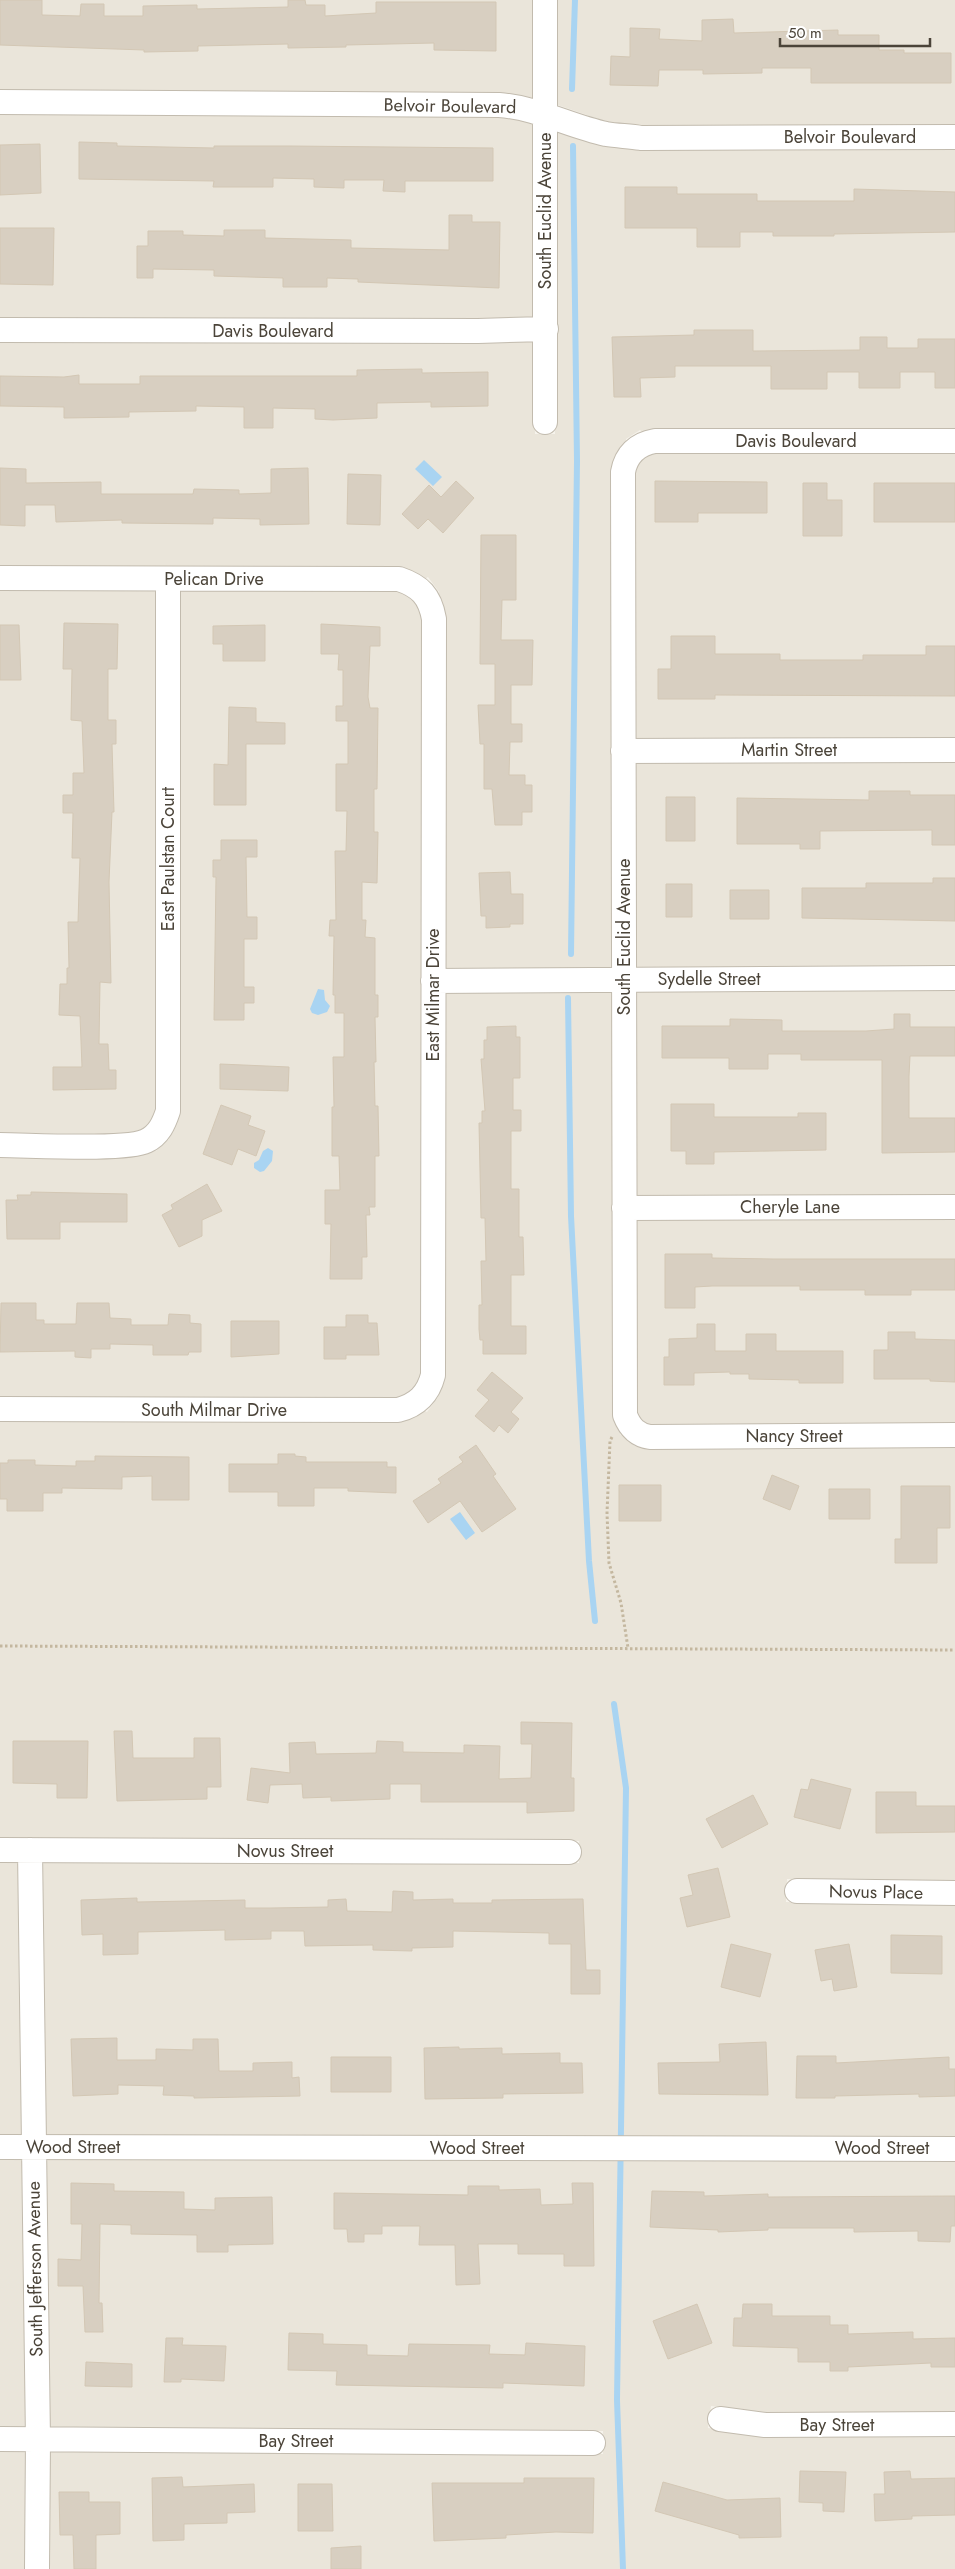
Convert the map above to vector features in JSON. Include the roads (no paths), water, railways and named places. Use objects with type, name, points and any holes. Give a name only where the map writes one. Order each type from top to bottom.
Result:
[{"type":"street","name":"South Euclid Avenue","points":[[545,0],[545,422]]},
{"type":"street","name":"Belvoir Boulevard","points":[[0,102],[499,105],[519,106],[605,133],[641,138],[955,137]]},
{"type":"street","name":"Davis Boulevard","points":[[0,330],[478,331],[546,329]]},
{"type":"street","name":"Davis Boulevard","points":[[639,446],[655,441],[955,440]]},
{"type":"street","name":"South Euclid Avenue","points":[[630,1423],[624,1208],[624,472],[631,453],[639,446]]},
{"type":"street","name":"Pelican Drive","points":[[0,578],[399,579],[412,584],[424,593]]},
{"type":"street","name":"East Paulstan Court","points":[[0,1144],[133,1146],[155,1135],[164,1124],[168,1111],[168,578]]},
{"type":"street","name":"East Milmar Drive","points":[[424,593],[432,606],[434,619],[433,1375],[424,1396]]},
{"type":"street","name":"Martin Street","points":[[623,751],[955,750]]},
{"type":"street","name":"Sydelle Street","points":[[433,981],[955,978]]},
{"type":"street","name":"Cheryle Lane","points":[[624,1208],[955,1207]]},
{"type":"street","name":"South Milmar Drive","points":[[0,1409],[398,1410],[409,1407],[424,1396]]},
{"type":"street","name":"Nancy Street","points":[[630,1423],[642,1435],[650,1437],[955,1435]]},
{"type":"street","name":"Novus Street","points":[[0,1850],[569,1852]]},
{"type":"street","name":"South Jefferson Avenue","points":[[30,1850],[38,2440],[37,2569]]},
{"type":"street","name":"Novus Place","points":[[797,1891],[955,1893]]},
{"type":"street","name":"Wood Street","points":[[0,2147],[955,2148]]},
{"type":"street","name":"Bay Street","points":[[720,2419],[765,2425],[955,2424]]},
{"type":"street","name":"Bay Street","points":[[0,2440],[592,2443]]},
{"type":"water","points":[[424,460],[442,477],[433,486],[415,469]]},
{"type":"water","points":[[318,989],[324,990],[325,1000],[330,1006],[327,1012],[318,1015],[312,1013],[310,1009]]},
{"type":"water","points":[[268,1148],[273,1151],[272,1161],[264,1171],[260,1172],[254,1168],[254,1163],[259,1160],[263,1151]]},
{"type":"water","points":[[460,1512],[475,1533],[466,1540],[450,1519]]},
{"type":"waterway","points":[[572,89],[575,0]]},
{"type":"waterway","points":[[571,954],[577,461],[573,146]]},
{"type":"waterway","points":[[568,998],[571,1216],[589,1561],[595,1621]]},
{"type":"waterway","points":[[614,1704],[626,1788],[617,2400],[623,2569]]}]
